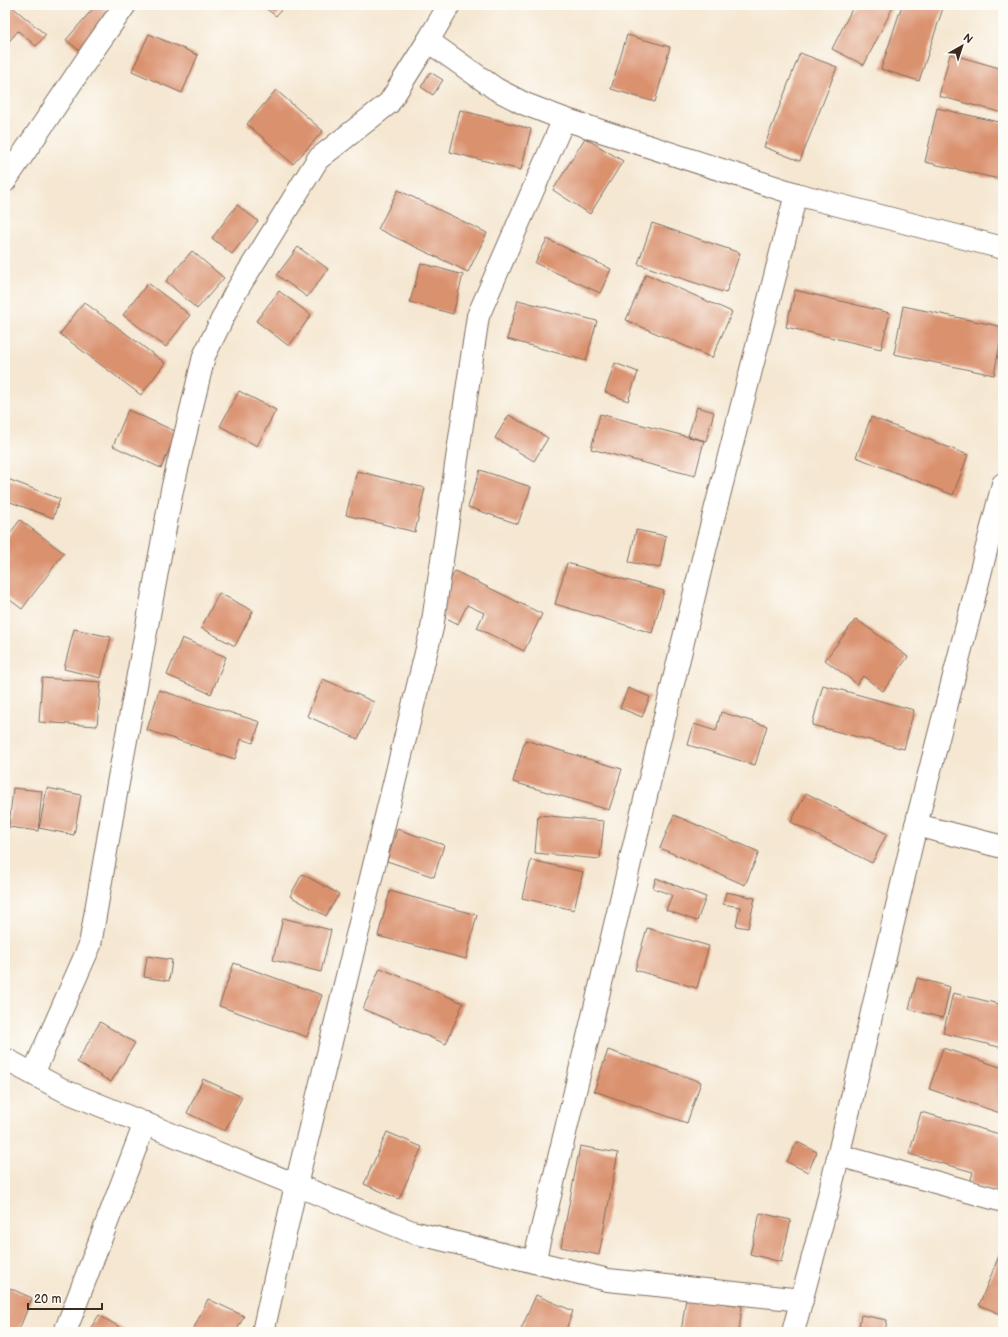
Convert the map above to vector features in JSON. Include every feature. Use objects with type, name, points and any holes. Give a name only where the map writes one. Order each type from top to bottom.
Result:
[{"type":"street","points":[[5,181],[125,5]]},
{"type":"street","points":[[33,1074],[90,945],[170,498],[204,356],[235,293],[318,159],[389,103],[449,5]]},
{"type":"street","points":[[428,41],[496,89],[525,104],[564,119],[796,194],[1003,248]]},
{"type":"street","points":[[263,1332],[296,1185],[432,628],[478,316],[564,119]]},
{"type":"street","points":[[534,1262],[704,553],[796,194]]},
{"type":"street","points":[[793,1332],[826,1208],[916,825],[1003,484]]},
{"type":"street","points":[[916,825],[1003,847]]},
{"type":"street","points":[[5,1059],[65,1091],[412,1232],[608,1280],[802,1300]]},
{"type":"street","points":[[65,1332],[145,1124]]},
{"type":"street","points":[[838,1155],[1003,1201]]},
{"type":"building","points":[[5,5],[10,5],[46,35],[36,46],[18,31],[5,46]]},
{"type":"building","points":[[96,5],[110,15],[80,51],[66,40]]},
{"type":"building","points":[[261,5],[285,5],[276,16]]},
{"type":"building","points":[[854,5],[894,5],[864,65],[832,49]]},
{"type":"building","points":[[902,5],[944,5],[919,81],[881,69]]},
{"type":"building","points":[[149,34],[198,55],[182,93],[132,71]]},
{"type":"building","points":[[627,35],[670,47],[655,102],[611,89]]},
{"type":"building","points":[[800,53],[837,67],[800,161],[764,147]]},
{"type":"building","points":[[950,54],[1003,69],[1003,113],[939,96]]},
{"type":"building","points":[[430,72],[443,80],[433,95],[421,87]]},
{"type":"building","points":[[276,90],[323,131],[293,164],[247,124]]},
{"type":"building","points":[[937,108],[1003,123],[1003,180],[925,162]]},
{"type":"building","points":[[460,110],[531,129],[521,170],[450,152]]},
{"type":"building","points":[[585,138],[623,161],[590,214],[553,190]]},
{"type":"building","points":[[398,190],[487,233],[468,272],[378,229]]},
{"type":"building","points":[[237,205],[258,221],[232,254],[212,238]]},
{"type":"building","points":[[652,223],[740,253],[726,293],[638,264]]},
{"type":"building","points":[[547,239],[611,269],[600,293],[535,263]]},
{"type":"building","points":[[298,247],[328,269],[307,297],[277,275]]},
{"type":"building","points":[[192,251],[224,278],[197,309],[166,281]]},
{"type":"building","points":[[421,263],[463,275],[453,314],[410,302]]},
{"type":"building","points":[[646,274],[732,312],[712,358],[626,320]]},
{"type":"building","points":[[148,283],[190,315],[166,347],[123,315]]},
{"type":"building","points":[[795,290],[890,313],[881,349],[786,327]]},
{"type":"building","points":[[279,291],[311,315],[289,346],[256,321]]},
{"type":"building","points":[[518,300],[597,321],[586,361],[507,339]]},
{"type":"building","points":[[84,302],[165,363],[141,395],[60,334]]},
{"type":"building","points":[[903,306],[1003,327],[994,375],[894,354]]},
{"type":"building","points":[[615,363],[638,372],[628,401],[605,392]]},
{"type":"building","points":[[239,391],[276,410],[257,446],[220,426]]},
{"type":"building","points":[[697,407],[714,412],[706,441],[688,436]]},
{"type":"building","points":[[128,410],[177,432],[161,468],[113,446]]},
{"type":"building","points":[[600,414],[704,441],[695,476],[591,449]]},
{"type":"building","points":[[509,415],[548,438],[534,461],[495,438]]},
{"type":"building","points":[[871,417],[968,455],[953,495],[856,457]]},
{"type":"building","points":[[480,470],[531,487],[518,524],[468,507]]},
{"type":"building","points":[[357,471],[425,488],[415,532],[346,515]]},
{"type":"building","points":[[5,478],[60,499],[53,518],[5,500]]},
{"type":"building","points":[[20,520],[64,553],[22,609],[5,596],[5,540]]},
{"type":"building","points":[[636,530],[666,536],[660,568],[629,562]]},
{"type":"building","points":[[567,563],[664,591],[652,633],[555,604]]},
{"type":"building","points":[[455,571],[542,614],[524,651],[477,628],[484,613],[467,605],[458,624],[435,612]]},
{"type":"building","points":[[219,593],[253,611],[235,646],[201,628]]},
{"type":"building","points":[[856,619],[908,657],[883,691],[863,676],[857,684],[825,660]]},
{"type":"building","points":[[74,629],[111,637],[101,678],[64,669]]},
{"type":"building","points":[[182,638],[226,657],[211,694],[167,675]]},
{"type":"building","points":[[42,678],[101,682],[97,726],[39,722]]},
{"type":"building","points":[[323,679],[374,702],[358,739],[307,716]]},
{"type":"building","points":[[823,685],[914,710],[904,749],[812,725]]},
{"type":"building","points":[[628,688],[650,697],[642,717],[620,708]]},
{"type":"building","points":[[159,690],[260,722],[253,743],[241,739],[235,759],[147,730]]},
{"type":"building","points":[[721,712],[767,726],[755,765],[688,745],[694,724],[716,731]]},
{"type":"building","points":[[525,740],[622,769],[609,810],[513,782]]},
{"type":"building","points":[[13,788],[42,791],[38,831],[9,827]]},
{"type":"building","points":[[47,788],[81,795],[74,835],[39,828]]},
{"type":"building","points":[[806,793],[887,834],[872,863],[791,822]]},
{"type":"building","points":[[538,815],[604,821],[600,859],[535,853]]},
{"type":"building","points":[[674,815],[759,852],[745,885],[660,848]]},
{"type":"building","points":[[397,829],[444,845],[434,877],[387,861]]},
{"type":"building","points":[[531,860],[583,872],[574,910],[522,898]]},
{"type":"building","points":[[302,874],[339,894],[326,916],[290,896]]},
{"type":"building","points":[[656,878],[706,897],[697,921],[666,910],[672,895],[653,888]]},
{"type":"building","points":[[390,891],[477,915],[466,959],[378,936]]},
{"type":"building","points":[[726,892],[755,898],[748,928],[736,926],[740,907],[723,904]]},
{"type":"building","points":[[283,918],[331,930],[321,972],[273,960]]},
{"type":"building","points":[[647,928],[709,946],[697,988],[635,970]]},
{"type":"building","points":[[147,956],[172,960],[169,981],[144,977]]},
{"type":"building","points":[[234,963],[322,995],[307,1037],[219,1006]]},
{"type":"building","points":[[380,968],[463,1003],[446,1044],[363,1009]]},
{"type":"building","points":[[917,978],[950,987],[943,1018],[909,1009]]},
{"type":"building","points":[[953,993],[1003,1005],[1003,1048],[943,1033]]},
{"type":"building","points":[[100,1022],[135,1043],[111,1082],[77,1062]]},
{"type":"building","points":[[943,1048],[1003,1068],[1003,1114],[929,1089]]},
{"type":"building","points":[[608,1050],[701,1082],[687,1123],[594,1091]]},
{"type":"building","points":[[203,1079],[242,1097],[225,1131],[187,1113]]},
{"type":"building","points":[[921,1112],[1003,1135],[1003,1192],[970,1183],[973,1172],[909,1154]]},
{"type":"building","points":[[387,1132],[422,1147],[399,1199],[364,1184]]},
{"type":"building","points":[[797,1142],[817,1152],[808,1172],[787,1162]]},
{"type":"building","points":[[580,1146],[618,1153],[599,1255],[561,1247]]},
{"type":"building","points":[[760,1213],[791,1220],[781,1262],[750,1254]]},
{"type":"building","points":[[1003,1246],[1003,1315],[979,1305]]},
{"type":"building","points":[[5,1286],[32,1298],[18,1332],[5,1332]]},
{"type":"building","points":[[536,1295],[573,1311],[565,1332],[520,1332]]},
{"type":"building","points":[[686,1298],[742,1306],[739,1332],[681,1332]]},
{"type":"building","points":[[208,1299],[244,1316],[236,1332],[192,1332]]},
{"type":"building","points":[[99,1315],[128,1332],[88,1332]]},
{"type":"building","points":[[861,1315],[887,1320],[885,1332],[858,1332]]}]
